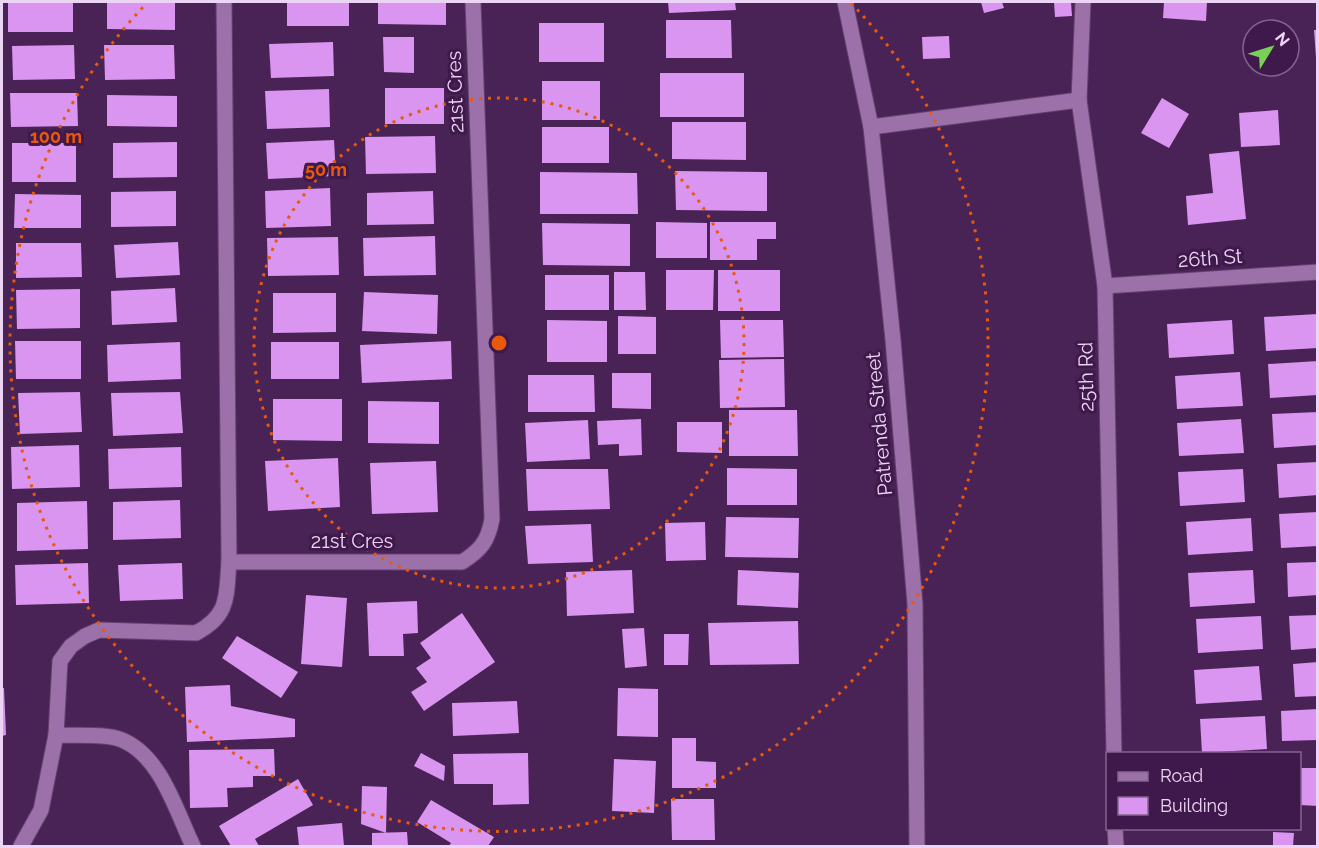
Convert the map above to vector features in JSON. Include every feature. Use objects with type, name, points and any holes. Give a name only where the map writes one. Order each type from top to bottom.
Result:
[{"type":"street","points":[[21,846],[40,810],[56,735],[60,661],[71,646],[99,630],[196,633],[220,617],[225,605],[229,562],[224,2]]},
{"type":"street","name":"21st Cres","points":[[229,562],[462,562],[480,550],[489,537],[492,519],[473,2]]},
{"type":"street","name":"Patrenda Street","points":[[844,2],[871,128],[893,340],[915,604],[917,846]]},
{"type":"street","name":"25th Rd","points":[[1083,2],[1078,100],[1105,286],[1114,752]]},
{"type":"street","points":[[871,128],[1078,100]]},
{"type":"street","name":"26th St","points":[[1105,286],[1317,272]]},
{"type":"street","points":[[56,735],[120,738],[138,748],[151,762],[193,846]]},
{"type":"street","points":[[1115,830],[1116,846]]},
{"type":"building","points":[[8,2],[73,2],[73,32],[8,32]]},
{"type":"building","points":[[107,2],[175,2],[175,30],[107,29]]},
{"type":"building","points":[[287,2],[349,2],[349,26],[287,26]]},
{"type":"building","points":[[378,2],[446,2],[446,25],[378,24]]},
{"type":"building","points":[[668,2],[735,2],[736,10],[669,13]]},
{"type":"building","points":[[981,2],[1002,2],[1004,8],[984,13]]},
{"type":"building","points":[[1054,2],[1071,2],[1072,16],[1055,17]]},
{"type":"building","points":[[1164,2],[1207,2],[1206,21],[1163,18]]},
{"type":"building","points":[[666,20],[731,20],[732,58],[666,58]]},
{"type":"building","points":[[539,23],[604,23],[604,62],[539,62]]},
{"type":"building","points":[[1314,30],[1318,30],[1318,58],[1316,58]]},
{"type":"building","points":[[949,36],[950,58],[923,59],[922,37]]},
{"type":"building","points":[[383,37],[414,37],[414,73],[384,72]]},
{"type":"building","points":[[333,42],[334,76],[271,78],[269,44]]},
{"type":"building","points":[[74,45],[75,79],[13,80],[12,46]]},
{"type":"building","points":[[104,45],[174,45],[175,79],[105,80]]},
{"type":"building","points":[[660,73],[744,73],[744,117],[660,117]]},
{"type":"building","points":[[542,81],[600,81],[600,120],[542,120]]},
{"type":"building","points":[[385,88],[444,88],[444,124],[385,124]]},
{"type":"building","points":[[329,89],[330,127],[267,129],[265,91]]},
{"type":"building","points":[[10,93],[77,93],[78,126],[11,127]]},
{"type":"building","points":[[107,95],[177,96],[177,127],[107,126]]},
{"type":"building","points":[[1162,98],[1189,114],[1169,148],[1141,133]]},
{"type":"building","points":[[1278,110],[1280,145],[1241,147],[1239,113]]},
{"type":"building","points":[[672,122],[746,122],[746,160],[672,159]]},
{"type":"building","points":[[542,127],[609,127],[609,163],[542,163]]},
{"type":"building","points":[[435,136],[436,173],[366,174],[365,137]]},
{"type":"building","points":[[334,140],[336,176],[268,179],[266,143]]},
{"type":"building","points":[[177,142],[177,177],[113,178],[113,143]]},
{"type":"building","points":[[12,143],[76,143],[76,182],[12,182]]},
{"type":"building","points":[[1239,151],[1246,219],[1188,225],[1186,196],[1213,193],[1209,154]]},
{"type":"building","points":[[675,171],[767,172],[767,211],[676,210]]},
{"type":"building","points":[[540,172],[637,173],[638,214],[540,214]]},
{"type":"building","points":[[330,188],[331,226],[266,228],[265,191]]},
{"type":"building","points":[[176,191],[176,226],[111,227],[111,192]]},
{"type":"building","points":[[433,191],[434,224],[367,225],[367,193]]},
{"type":"building","points":[[15,194],[81,195],[81,228],[14,228]]},
{"type":"building","points":[[656,222],[707,223],[707,258],[656,258]]},
{"type":"building","points":[[710,222],[776,222],[776,239],[757,239],[757,260],[710,260]]},
{"type":"building","points":[[542,223],[630,224],[630,266],[543,265]]},
{"type":"building","points":[[435,236],[436,275],[364,276],[363,238]]},
{"type":"building","points":[[338,237],[339,275],[268,276],[267,238]]},
{"type":"building","points":[[178,242],[180,275],[116,278],[114,245]]},
{"type":"building","points":[[16,243],[81,243],[82,277],[16,278]]},
{"type":"building","points":[[666,270],[714,270],[713,310],[666,310]]},
{"type":"building","points":[[718,270],[780,270],[780,311],[718,311]]},
{"type":"building","points":[[614,272],[645,272],[646,310],[614,310]]},
{"type":"building","points":[[545,275],[609,275],[609,310],[545,310]]},
{"type":"building","points":[[175,288],[177,322],[112,325],[111,291]]},
{"type":"building","points":[[80,289],[80,328],[17,329],[16,290]]},
{"type":"building","points":[[364,292],[438,295],[437,334],[362,331]]},
{"type":"building","points":[[273,293],[336,293],[336,332],[273,333]]},
{"type":"building","points":[[1318,314],[1318,348],[1266,351],[1264,317]]},
{"type":"building","points":[[618,316],[656,317],[656,354],[618,354]]},
{"type":"building","points":[[547,320],[607,321],[607,362],[547,362]]},
{"type":"building","points":[[720,320],[783,320],[784,357],[721,358]]},
{"type":"building","points":[[1232,320],[1234,354],[1169,358],[1167,324]]},
{"type":"building","points":[[15,341],[81,341],[81,379],[16,379]]},
{"type":"building","points":[[451,341],[452,379],[362,383],[360,345]]},
{"type":"building","points":[[180,342],[181,379],[108,382],[107,345]]},
{"type":"building","points":[[271,342],[339,342],[339,379],[271,379]]},
{"type":"building","points":[[784,359],[785,407],[720,408],[719,360]]},
{"type":"building","points":[[1318,361],[1318,395],[1270,398],[1268,364]]},
{"type":"building","points":[[1240,372],[1243,406],[1177,409],[1175,376]]},
{"type":"building","points":[[612,373],[651,373],[651,409],[612,408]]},
{"type":"building","points":[[528,375],[594,375],[595,412],[528,412]]},
{"type":"building","points":[[80,392],[82,432],[20,434],[18,393]]},
{"type":"building","points":[[180,392],[183,433],[113,436],[111,393]]},
{"type":"building","points":[[273,399],[342,399],[342,441],[273,440]]},
{"type":"building","points":[[368,401],[439,402],[439,444],[368,443]]},
{"type":"building","points":[[729,410],[797,410],[798,456],[729,456]]},
{"type":"building","points":[[1318,412],[1318,445],[1274,448],[1272,414]]},
{"type":"building","points":[[641,419],[642,455],[619,456],[619,444],[598,445],[597,421]]},
{"type":"building","points":[[1241,419],[1244,453],[1179,456],[1177,423]]},
{"type":"building","points":[[588,420],[590,459],[527,462],[525,423]]},
{"type":"building","points":[[677,422],[722,422],[722,453],[677,452]]},
{"type":"building","points":[[79,445],[80,487],[12,489],[11,447]]},
{"type":"building","points":[[181,447],[182,487],[109,489],[108,449]]},
{"type":"building","points":[[338,458],[340,507],[268,511],[265,461]]},
{"type":"building","points":[[436,461],[438,512],[372,514],[370,463]]},
{"type":"building","points":[[1318,462],[1318,495],[1279,498],[1277,464]]},
{"type":"building","points":[[727,468],[797,469],[797,505],[727,505]]},
{"type":"building","points":[[526,469],[608,469],[610,509],[528,511]]},
{"type":"building","points":[[1243,469],[1245,502],[1180,506],[1178,472]]},
{"type":"building","points":[[180,500],[181,538],[113,540],[113,502]]},
{"type":"building","points":[[87,501],[88,549],[17,551],[17,503]]},
{"type":"building","points":[[1318,512],[1318,546],[1281,548],[1279,514]]},
{"type":"building","points":[[726,517],[799,518],[798,558],[725,557]]},
{"type":"building","points":[[1251,518],[1253,551],[1188,555],[1186,522]]},
{"type":"building","points":[[705,522],[706,560],[666,561],[665,523]]},
{"type":"building","points":[[591,524],[593,562],[528,564],[525,526]]},
{"type":"building","points":[[1318,562],[1318,595],[1288,597],[1287,563]]},
{"type":"building","points":[[88,563],[89,603],[16,605],[15,565]]},
{"type":"building","points":[[182,563],[183,599],[120,601],[118,565]]},
{"type":"building","points":[[632,570],[634,613],[567,616],[566,572]]},
{"type":"building","points":[[738,570],[799,573],[798,608],[737,605]]},
{"type":"building","points":[[1253,570],[1255,603],[1190,607],[1188,573]]},
{"type":"building","points":[[306,595],[347,598],[342,667],[301,664]]},
{"type":"building","points":[[417,601],[418,633],[403,634],[404,656],[369,656],[367,603]]},
{"type":"building","points":[[462,613],[495,662],[424,711],[411,692],[427,682],[416,668],[431,658],[420,643]]},
{"type":"building","points":[[1318,615],[1318,648],[1291,650],[1289,616]]},
{"type":"building","points":[[1261,616],[1263,649],[1198,653],[1196,619]]},
{"type":"building","points":[[798,621],[799,664],[710,665],[708,623]]},
{"type":"building","points":[[644,628],[647,666],[625,668],[622,629]]},
{"type":"building","points":[[664,634],[689,634],[688,665],[664,665]]},
{"type":"building","points":[[237,636],[298,672],[281,698],[222,658]]},
{"type":"building","points":[[1318,662],[1318,696],[1295,697],[1293,664]]},
{"type":"building","points":[[1259,666],[1262,700],[1196,704],[1194,670]]},
{"type":"building","points":[[230,685],[231,706],[295,719],[295,737],[187,742],[185,687]]},
{"type":"building","points":[[2,688],[4,688],[6,735],[2,736]]},
{"type":"building","points":[[618,688],[658,689],[658,737],[617,736]]},
{"type":"building","points":[[517,701],[519,733],[453,736],[452,703]]},
{"type":"building","points":[[1318,709],[1318,740],[1282,741],[1281,711]]},
{"type":"building","points":[[1265,716],[1267,749],[1202,752],[1200,719]]},
{"type":"building","points":[[672,738],[696,738],[696,761],[716,762],[716,788],[672,788]]},
{"type":"building","points":[[274,749],[275,776],[253,776],[253,787],[227,788],[228,807],[190,808],[189,750]]},
{"type":"building","points":[[421,753],[445,766],[444,781],[414,766]]},
{"type":"building","points":[[528,753],[529,804],[493,805],[493,784],[454,784],[453,754]]},
{"type":"building","points":[[614,759],[656,761],[654,813],[612,811]]},
{"type":"building","points":[[1301,768],[1318,768],[1318,806],[1301,805]]},
{"type":"building","points":[[298,779],[313,805],[255,839],[259,846],[231,846],[219,826]]},
{"type":"building","points":[[362,786],[387,787],[386,833],[361,824]]},
{"type":"building","points":[[671,799],[714,799],[715,840],[672,840]]},
{"type":"building","points":[[431,800],[494,837],[488,846],[449,846],[451,843],[417,822]]},
{"type":"building","points":[[342,823],[344,846],[299,846],[297,827]]},
{"type":"building","points":[[407,832],[408,846],[372,846],[372,833]]},
{"type":"building","points":[[1273,832],[1294,833],[1293,846],[1273,846]]}]
